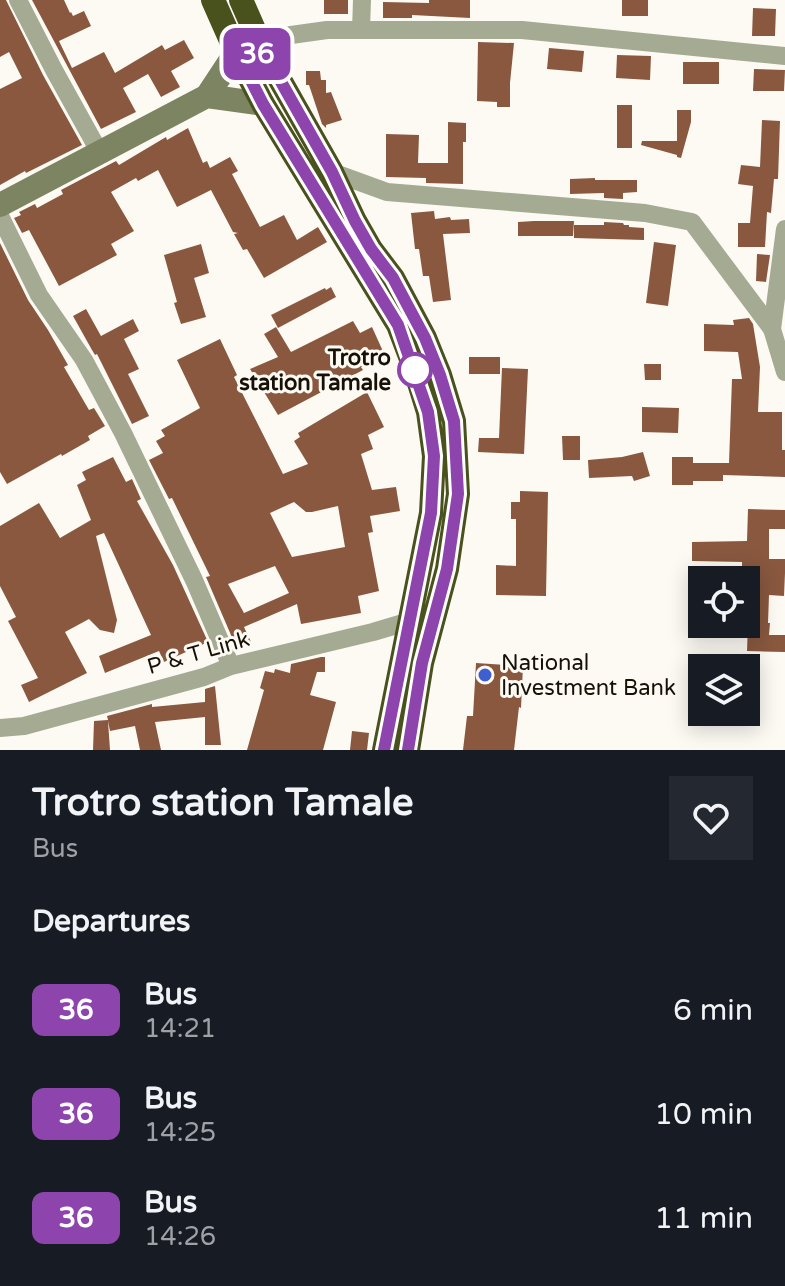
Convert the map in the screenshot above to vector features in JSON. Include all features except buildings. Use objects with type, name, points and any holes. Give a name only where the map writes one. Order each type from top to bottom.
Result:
[{"type":"highway","points":[[213,0],[263,104],[398,325],[428,412],[434,456],[431,513],[384,750]]},
{"type":"highway","points":[[241,0],[263,50],[332,172],[355,221],[393,278],[425,338],[454,421],[458,494],[447,569],[422,663],[408,750]]},
{"type":"highway","points":[[238,57],[263,50]]},
{"type":"street","points":[[18,0],[100,153]]},
{"type":"street","points":[[361,30],[362,0]]},
{"type":"street","points":[[263,50],[291,35],[327,30],[522,30],[785,56]]},
{"type":"street","points":[[0,205],[207,96],[238,57]]},
{"type":"street","points":[[207,96],[263,104]]},
{"type":"street","points":[[332,172],[387,192],[645,213],[692,222],[772,329],[785,372]]},
{"type":"street","points":[[0,216],[39,295],[84,360],[123,433],[194,580],[231,666]]},
{"type":"street","points":[[772,329],[785,229]]},
{"type":"street","name":"P & T Link","points":[[0,728],[24,726],[204,677],[231,666],[410,621]]},
{"type":"bus line","name":"36","points":[[384,750],[431,513],[434,456],[428,412],[398,325],[263,104],[241,61],[263,50],[332,172],[355,221],[393,278],[425,338],[454,421],[458,494],[447,569],[422,663],[408,750]]},
{"type":"place","name":"Trotro station Tamale","points":[[415,370]]},
{"type":"place","name":"National Investment Bank","points":[[485,675]]}]
